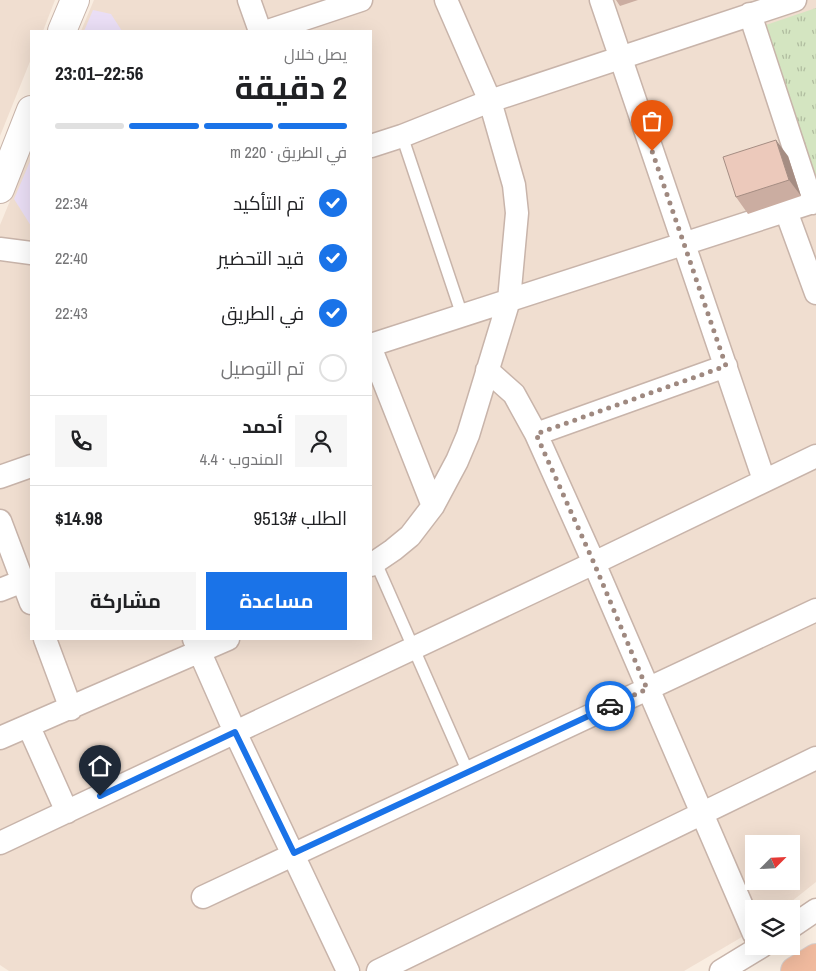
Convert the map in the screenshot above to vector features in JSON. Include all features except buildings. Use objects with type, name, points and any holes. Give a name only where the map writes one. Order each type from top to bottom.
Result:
[{"type":"highway","points":[[795,971],[816,958]]},
{"type":"street","points":[[62,30],[75,0]]},
{"type":"street","points":[[249,0],[260,30]]},
{"type":"street","points":[[271,30],[361,0]]},
{"type":"street","points":[[374,564],[410,536],[433,506],[457,461],[468,435],[508,300],[516,213],[514,185],[490,102],[446,0]]},
{"type":"street","points":[[600,0],[764,480]]},
{"type":"street","points":[[372,146],[490,102],[795,0]]},
{"type":"street","points":[[372,345],[814,202],[750,14]]},
{"type":"street","points":[[2,180],[30,112]]},
{"type":"street","points":[[786,211],[816,292]]},
{"type":"street","points":[[0,249],[30,253]]},
{"type":"street","points":[[372,352],[433,506]]},
{"type":"street","points":[[536,434],[726,366]]},
{"type":"street","points":[[487,370],[514,394],[536,434],[745,911]]},
{"type":"street","points":[[0,843],[594,563],[816,456]]},
{"type":"street","points":[[0,477],[30,466]]},
{"type":"street","points":[[0,521],[30,601]]},
{"type":"street","points":[[0,590],[23,581]]},
{"type":"street","points":[[202,897],[816,610]]},
{"type":"street","points":[[45,640],[71,709]]},
{"type":"street","points":[[0,738],[71,709],[197,645],[223,640]]},
{"type":"street","points":[[197,645],[235,732],[294,853],[348,971]]},
{"type":"street","points":[[29,727],[67,812]]},
{"type":"street","points":[[378,971],[816,758]]},
{"type":"street","points":[[800,921],[816,910]]},
{"type":"street","points":[[721,971],[745,953]]},
{"type":"lane","points":[[402,136],[462,315]]},
{"type":"lane","points":[[374,564],[468,772]]},
{"type":"shaded area","points":[[0,0],[55,0],[43,30],[30,30],[30,61],[0,136]]},
{"type":"shaded area","points":[[94,0],[816,0],[816,882],[793,900],[745,900],[745,935],[684,971],[9,971],[0,965],[0,225],[30,152],[30,640],[372,640],[372,30],[81,30]]},
{"type":"shaded area","points":[[93,10],[111,14],[121,30],[84,30]]},
{"type":"shaded area","points":[[30,161],[30,224],[14,199]]},
{"type":"green space","points":[[816,8],[816,184],[763,26]]},
{"type":"way so far","points":[[610,706],[647,689],[594,563],[536,434],[726,366],[652,151]]},
{"type":"route","points":[[100,796],[235,732],[294,853],[610,706]]}]
